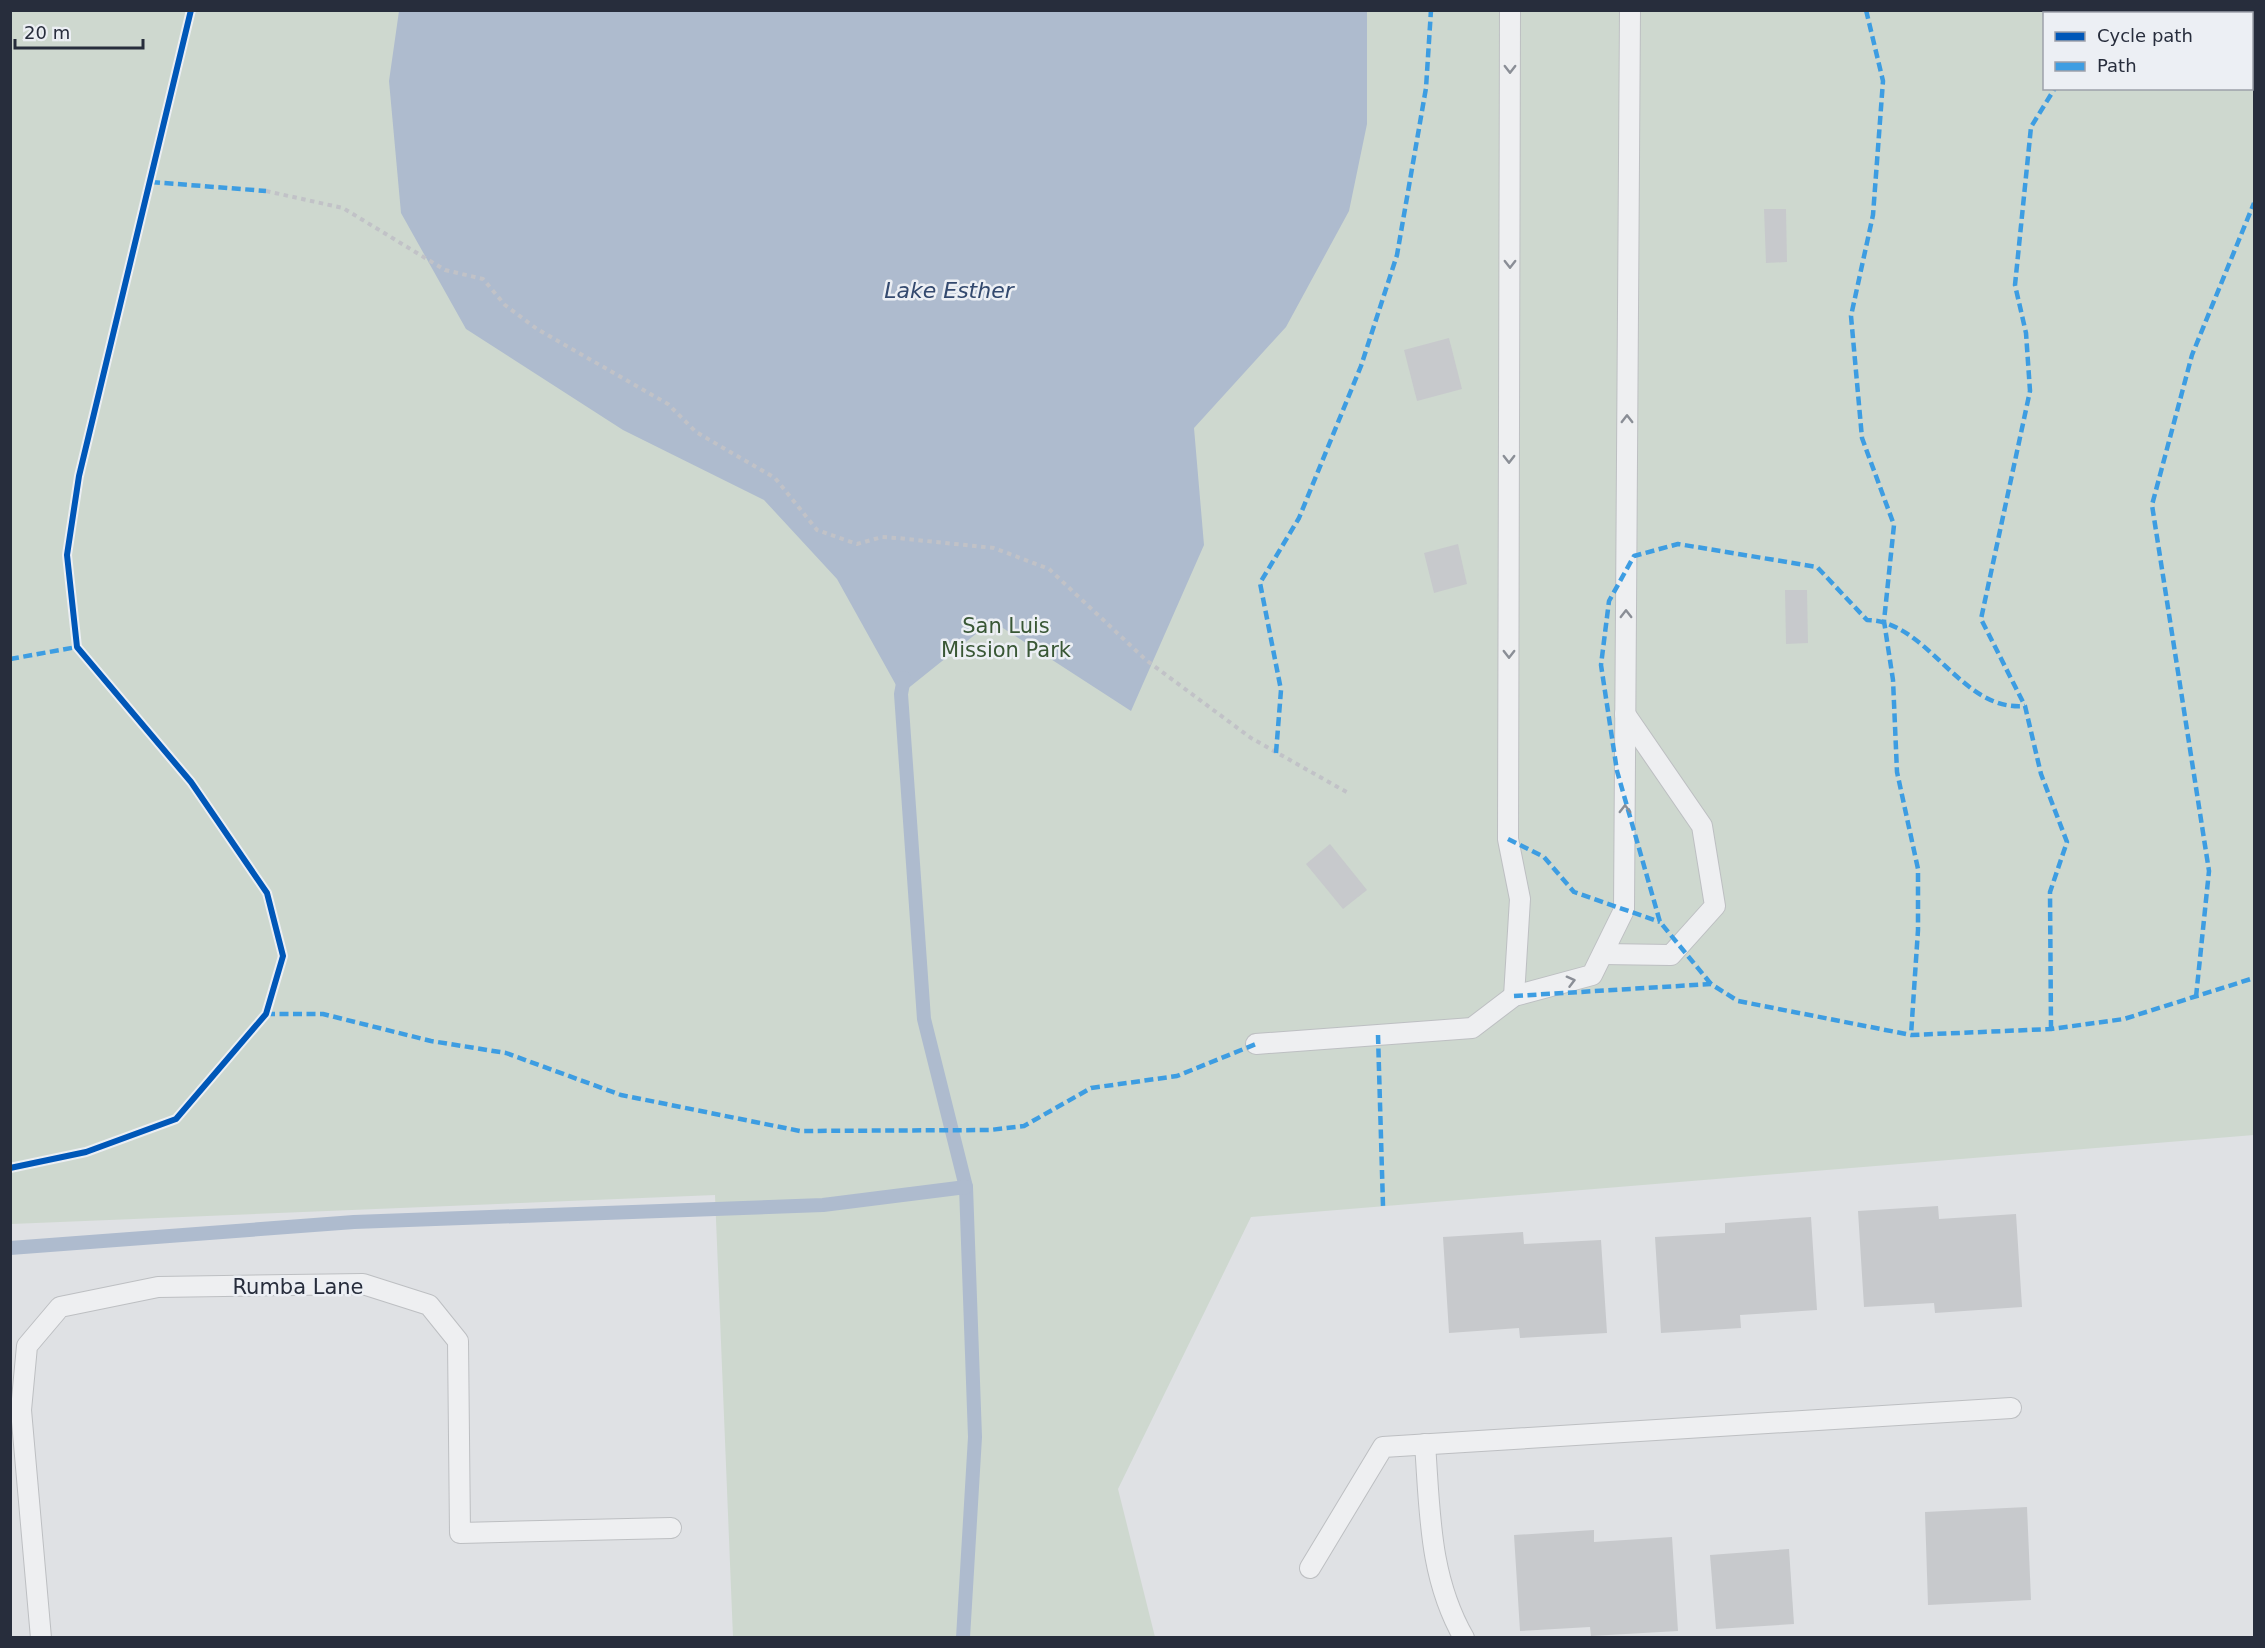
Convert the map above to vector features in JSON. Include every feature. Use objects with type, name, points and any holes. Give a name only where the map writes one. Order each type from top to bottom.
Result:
[{"type":"lane","points":[[1510,10],[1508,839],[1520,898],[1514,996]]},
{"type":"lane","points":[[1256,1044],[1472,1028],[1514,996],[1593,975],[1624,910],[1630,10]]},
{"type":"lane","points":[[1603,954],[1671,955],[1715,906],[1702,826],[1625,714]]},
{"type":"lane","name":"Rumba Lane","points":[[41,1638],[21,1410],[27,1346],[60,1307],[158,1287],[363,1284],[429,1305],[458,1341],[460,1533],[670,1528]]},
{"type":"lane","points":[[1310,1568],[1383,1447],[2011,1408]]},
{"type":"lane","points":[[1425,1444],[1434,1559],[1454,1620],[1464,1638]]},
{"type":"path","points":[[266,191],[343,208],[445,270],[483,279],[505,305],[537,329],[668,404],[696,432],[775,478],[817,530],[857,544],[882,537],[994,548],[1049,570],[1146,660],[1251,738],[1350,794]]},
{"type":"green space","name":"San Luis Mission Park","points":[[10,11],[2254,11],[2254,1135],[1251,1217],[1118,1489],[1155,1637],[733,1637],[715,1195],[11,1224]]},
{"type":"water","name":"Lake Esther","points":[[399,11],[1367,11],[1367,124],[1349,211],[1286,327],[1194,428],[1204,545],[1131,711],[992,621],[901,694],[837,579],[764,500],[623,430],[466,329],[401,213],[389,81]]},
{"type":"building","points":[[1764,209],[1786,209],[1787,262],[1766,263]]},
{"type":"building","points":[[1449,338],[1462,389],[1417,401],[1404,350]]},
{"type":"building","points":[[1458,544],[1467,584],[1434,593],[1424,553]]},
{"type":"building","points":[[1785,590],[1807,590],[1808,643],[1786,644]]},
{"type":"building","points":[[1330,844],[1367,890],[1343,909],[1306,864]]},
{"type":"building","points":[[1938,1206],[1939,1219],[2016,1214],[2022,1307],[1935,1313],[1934,1303],[1864,1307],[1858,1211]]},
{"type":"building","points":[[1811,1217],[1817,1310],[1740,1315],[1741,1328],[1661,1333],[1655,1237],[1725,1233],[1725,1223]]},
{"type":"building","points":[[1523,1232],[1524,1244],[1601,1240],[1607,1333],[1520,1338],[1519,1328],[1449,1333],[1443,1237]]},
{"type":"building","points":[[2027,1507],[2031,1600],[1928,1605],[1925,1512]]},
{"type":"building","points":[[1594,1530],[1594,1542],[1672,1537],[1678,1631],[1591,1636],[1590,1627],[1520,1631],[1514,1535]]},
{"type":"building","points":[[1789,1549],[1794,1624],[1716,1629],[1710,1555]]},
{"type":"waterway","points":[[904,678],[901,694],[924,1019],[966,1187],[975,1437],[963,1638]]},
{"type":"waterway","points":[[10,1248],[354,1222],[823,1205],[966,1187]]},
{"type":"marked path","points":[[1276,753],[1281,690],[1260,583],[1299,518],[1361,366],[1397,255],[1426,88],[1431,10]]},
{"type":"marked path","points":[[1866,10],[1883,81],[1873,215],[1851,316],[1862,438],[1894,525],[1884,621],[1893,680],[1897,772],[1918,869],[1918,930],[1911,1035]]},
{"type":"marked path","points":[[2253,16],[2254,10]]},
{"type":"marked path","points":[[2253,85],[2254,91]]},
{"type":"marked path","points":[[2051,1029],[2050,892],[2067,842],[2041,774],[2025,706],[1981,619],[2030,391],[2026,333],[2015,285],[2031,127],[2054,90]]},
{"type":"marked path","points":[[151,182],[266,191]]},
{"type":"marked path","points":[[2196,997],[2209,871],[2152,505],[2192,355],[2254,203]]},
{"type":"marked path","points":[[1711,984],[1660,922],[1617,771],[1601,665],[1609,601],[1634,556],[1678,544],[1817,567],[1867,620],[1889,624],[1909,635],[1963,682],[1982,695],[2002,704],[2025,706]]},
{"type":"marked path","points":[[10,659],[77,647]]},
{"type":"marked path","points":[[1508,839],[1544,857],[1574,892],[1660,922]]},
{"type":"marked path","points":[[1514,996],[1711,984],[1738,1001],[1911,1035],[2051,1029],[2124,1019],[2254,978]]},
{"type":"marked path","points":[[266,1014],[323,1014],[431,1041],[506,1053],[621,1095],[800,1131],[990,1130],[1024,1126],[1091,1088],[1177,1076],[1256,1044]]},
{"type":"marked path","points":[[1378,1035],[1383,1206]]},
{"type":"cycle path","points":[[10,1168],[86,1152],[176,1119],[266,1014],[283,956],[267,893],[191,782],[77,647],[67,555],[79,476],[191,10]]}]
